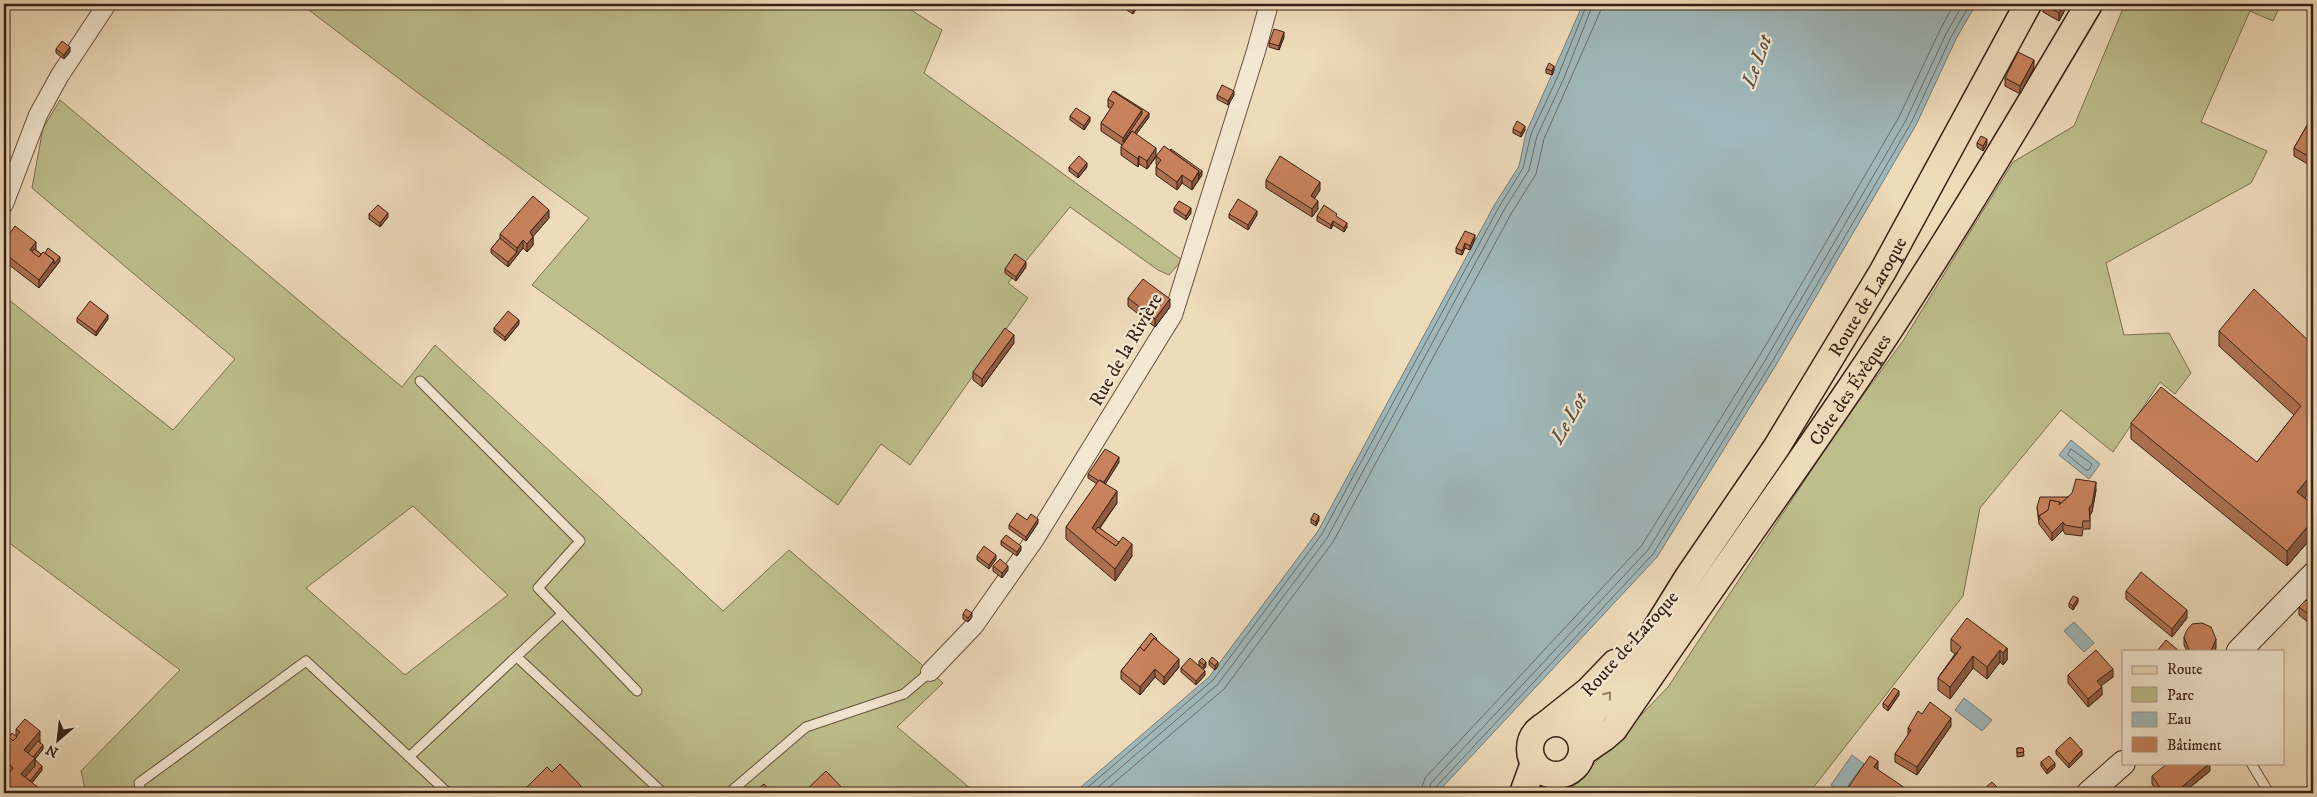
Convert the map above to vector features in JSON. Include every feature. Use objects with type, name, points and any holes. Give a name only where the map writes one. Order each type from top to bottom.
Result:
[{"type":"main road","name":"Route de Laroque","points":[[1580,742],[1636,661],[1688,577],[1776,448],[1883,271],[2028,4]]},
{"type":"main road","name":"Côte des Évêques","points":[[1580,742],[1605,737],[1614,729],[1725,566],[1846,396],[1933,263],[2089,4]]},
{"type":"main road","name":"Route de Laroque","points":[[1544,726],[1588,691],[1618,660],[1688,577]]},
{"type":"main road","points":[[1523,793],[1534,763],[1530,746],[1537,731],[1544,726],[1562,724],[1580,742],[1576,768],[1561,776],[1543,793]]},
{"type":"main road","points":[[1534,763],[1546,774],[1561,776]]},
{"type":"street","points":[[4,204],[38,115],[60,75],[107,4]]},
{"type":"street","name":"Rue de la Rivière","points":[[930,672],[974,626],[1037,537],[1173,315],[1256,52],[1268,4]]},
{"type":"street","points":[[2240,650],[2313,575]]},
{"type":"street","points":[[2089,793],[2122,764]]},
{"type":"lane","points":[[420,381],[580,540],[538,588],[637,691]]},
{"type":"lane","points":[[409,757],[562,614]]},
{"type":"lane","points":[[517,656],[663,793]]},
{"type":"lane","points":[[140,793],[139,783],[306,661],[448,793]]},
{"type":"lane","points":[[729,793],[806,727],[904,694],[930,672]]},
{"type":"lane","points":[[2252,764],[2268,793]]},
{"type":"green space","points":[[301,4],[902,4],[942,30],[924,73],[1182,260],[1169,275],[1158,270],[1070,207],[1008,283],[1028,298],[910,465],[881,444],[838,505],[532,285],[589,218],[418,93]]},
{"type":"green space","points":[[2125,4],[2281,4],[2273,21],[2250,11],[2201,122],[2267,151],[2251,183],[2106,263],[2124,335],[2169,333],[2191,373],[2175,394],[2160,382],[2113,452],[2061,410],[1980,508],[1963,596],[1809,793],[1566,793],[1668,687],[1844,421],[1903,341],[2013,162],[2074,126]]},
{"type":"green space","points":[[60,100],[402,387],[435,345],[723,611],[789,550],[943,683],[897,727],[976,793],[86,793],[81,771],[180,670],[4,539],[4,296],[173,430],[235,359],[32,188],[43,128]],"holes":[[[413,506],[508,595],[405,675],[306,588]]]},
{"type":"water","name":"Le Lot","points":[[1583,4],[1976,4],[1956,39],[1916,125],[1776,365],[1657,557],[1437,793],[1074,793],[1209,677],[1318,531],[1495,204],[1519,166],[1526,133]]},
{"type":"water","points":[[2071,440],[2100,464],[2089,479],[2059,455]]},
{"type":"water","points":[[2074,622],[2094,643],[2084,652],[2064,631]]},
{"type":"water","points":[[1964,698],[1992,720],[1982,731],[1955,710]]},
{"type":"water","points":[[1852,755],[1864,764],[1843,793],[1831,785]]},
{"type":"building","points":[[2043,4],[2064,4],[2059,13]]},
{"type":"building","points":[[1274,29],[1284,32],[1279,46],[1269,43]]},
{"type":"building","points":[[62,41],[70,47],[64,55],[56,49]]},
{"type":"building","points":[[2018,52],[2034,60],[2020,86],[2005,78]]},
{"type":"building","points":[[1549,63],[1554,66],[1552,71],[1546,69]]},
{"type":"building","points":[[1222,85],[1234,91],[1228,101],[1217,95]]},
{"type":"building","points":[[1113,91],[1142,110],[1123,138],[1101,123],[1114,103],[1108,99]]},
{"type":"building","points":[[1114,91],[1149,113],[1134,133],[1132,131],[1124,142],[1142,114],[1142,110]]},
{"type":"building","points":[[1076,108],[1090,117],[1084,126],[1070,116]]},
{"type":"building","points":[[2313,115],[2313,159],[2294,148]]},
{"type":"building","points":[[1517,121],[1525,126],[1521,133],[1513,129]]},
{"type":"building","points":[[1132,131],[1156,148],[1147,161],[1139,156],[1138,159],[1121,147]]},
{"type":"building","points":[[1981,136],[1987,139],[1983,146],[1977,143]]},
{"type":"building","points":[[1164,146],[1199,171],[1192,182],[1182,175],[1177,182],[1156,167],[1161,160],[1156,156]]},
{"type":"building","points":[[1171,149],[1202,171],[1199,175],[1199,171]]},
{"type":"building","points":[[1079,156],[1087,163],[1078,174],[1069,167]]},
{"type":"building","points":[[1280,156],[1320,182],[1311,196],[1318,201],[1312,209],[1266,180]]},
{"type":"building","points":[[533,196],[549,210],[530,232],[533,237],[527,244],[523,240],[517,248],[500,234]]},
{"type":"building","points":[[1238,199],[1257,211],[1248,225],[1229,214]]},
{"type":"building","points":[[1179,201],[1191,208],[1186,216],[1174,208]]},
{"type":"building","points":[[378,205],[388,213],[380,223],[369,214]]},
{"type":"building","points":[[1324,205],[1347,223],[1344,228],[1333,221],[1331,225],[1317,216]]},
{"type":"building","points":[[15,226],[36,242],[30,250],[39,257],[43,252],[54,260],[39,280],[4,253],[4,241]]},
{"type":"building","points":[[1465,231],[1475,235],[1470,246],[1465,243],[1462,251],[1456,248]]},
{"type":"building","points":[[500,238],[517,252],[508,262],[491,249]]},
{"type":"building","points":[[48,248],[60,257],[54,264],[54,260],[45,253]]},
{"type":"building","points":[[34,249],[41,254],[39,257],[32,252]]},
{"type":"building","points":[[1015,254],[1026,262],[1016,277],[1005,269]]},
{"type":"building","points":[[1143,279],[1170,299],[1155,319],[1128,298]]},
{"type":"building","points":[[2254,289],[2313,345],[2313,473],[2297,492],[2313,505],[2313,520],[2287,551],[2131,423],[2161,387],[2257,462],[2301,406],[2219,331]]},
{"type":"building","points":[[90,301],[108,315],[96,332],[77,318]]},
{"type":"building","points":[[508,311],[519,320],[505,337],[494,328]]},
{"type":"building","points":[[1005,328],[1014,335],[982,379],[973,372]]},
{"type":"building","points":[[1105,449],[1119,457],[1104,482],[1088,474]]},
{"type":"building","points":[[2076,479],[2096,482],[2092,504],[2089,508],[2090,521],[2083,521],[2082,528],[2065,525],[2063,522],[2052,533],[2039,516],[2048,510],[2050,500],[2060,502],[2059,505],[2072,493]]},
{"type":"building","points":[[1099,480],[1117,491],[1092,528],[1116,546],[1123,537],[1132,544],[1115,569],[1066,527]]},
{"type":"building","points":[[2040,497],[2068,497],[2060,504],[2060,502],[2050,500],[2048,510],[2039,516],[2039,520],[2037,507]]},
{"type":"building","points":[[1017,513],[1027,520],[1031,514],[1038,519],[1026,537],[1009,525]]},
{"type":"building","points":[[1314,513],[1319,516],[1316,522],[1311,519]]},
{"type":"building","points":[[1098,527],[1119,542],[1116,546],[1095,531]]},
{"type":"building","points":[[1006,535],[1021,546],[1017,552],[1001,541]]},
{"type":"building","points":[[984,546],[996,555],[989,565],[977,556]]},
{"type":"building","points":[[1000,559],[1008,566],[1002,573],[993,566]]},
{"type":"building","points":[[2141,572],[2187,610],[2172,629],[2126,591]]},
{"type":"building","points":[[2073,596],[2078,598],[2073,606],[2069,603]]},
{"type":"building","points":[[2306,600],[2313,606],[2313,618],[2299,607]]},
{"type":"building","points":[[966,609],[972,613],[968,618],[963,614]]},
{"type":"building","points":[[1967,618],[2007,648],[2003,653],[2000,650],[1987,667],[1973,656],[1950,687],[1938,678],[1961,647],[1951,639]]},
{"type":"building","points":[[2202,623],[2211,627],[2216,639],[2212,649],[2189,650],[2184,637],[2192,624]]},
{"type":"building","points":[[1151,633],[1157,639],[1154,638],[1144,651],[1140,647],[1138,650],[1138,649]]},
{"type":"building","points":[[1154,638],[1179,659],[1164,677],[1155,669],[1140,687],[1121,671],[1140,647],[1144,651]]},
{"type":"building","points":[[2166,640],[2178,650],[2158,650]]},
{"type":"building","points":[[2096,650],[2113,669],[2097,681],[2102,687],[2088,699],[2068,675]]},
{"type":"building","points":[[1212,657],[1218,662],[1215,666],[1209,661]]},
{"type":"building","points":[[1190,658],[1205,671],[1196,681],[1181,668]]},
{"type":"building","points":[[1202,658],[1206,662],[1204,665],[1199,661]]},
{"type":"building","points":[[1894,688],[1899,691],[1888,707],[1883,703]]},
{"type":"building","points":[[1930,702],[1951,718],[1917,767],[1895,754],[1911,730],[1908,728],[1918,711],[1922,714]]},
{"type":"building","points":[[25,719],[40,731],[24,750],[35,758],[21,774],[39,788],[35,793],[4,793],[4,779],[13,768],[4,759],[4,744],[9,737],[13,741],[20,732],[16,729]]},
{"type":"building","points":[[12,733],[17,737],[13,741],[9,737],[5,742]]},
{"type":"building","points":[[2070,737],[2082,750],[2069,764],[2056,750]]},
{"type":"building","points":[[38,741],[43,745],[33,757],[28,753]]},
{"type":"building","points":[[2017,748],[2023,748],[2024,752],[2017,753]]},
{"type":"building","points":[[1870,756],[1878,761],[1874,767],[1905,788],[1901,793],[1853,793],[1847,789]]},
{"type":"building","points":[[2049,756],[2055,763],[2047,770],[2041,762]]},
{"type":"building","points":[[35,760],[42,766],[30,781],[25,777],[35,766]]},
{"type":"building","points":[[560,764],[581,786],[573,793],[521,793],[547,767],[552,772]]},
{"type":"building","points":[[2167,764],[2209,764],[2177,791],[2178,793],[2164,793],[2152,776]]},
{"type":"building","points":[[4,767],[10,772],[4,778]]},
{"type":"building","points":[[826,771],[847,793],[803,793]]},
{"type":"building","points":[[1992,782],[2003,793],[1979,793]]},
{"type":"building","points":[[764,784],[771,793],[753,793]]},
{"type":"building","points":[[742,788],[746,793],[736,793]]}]
